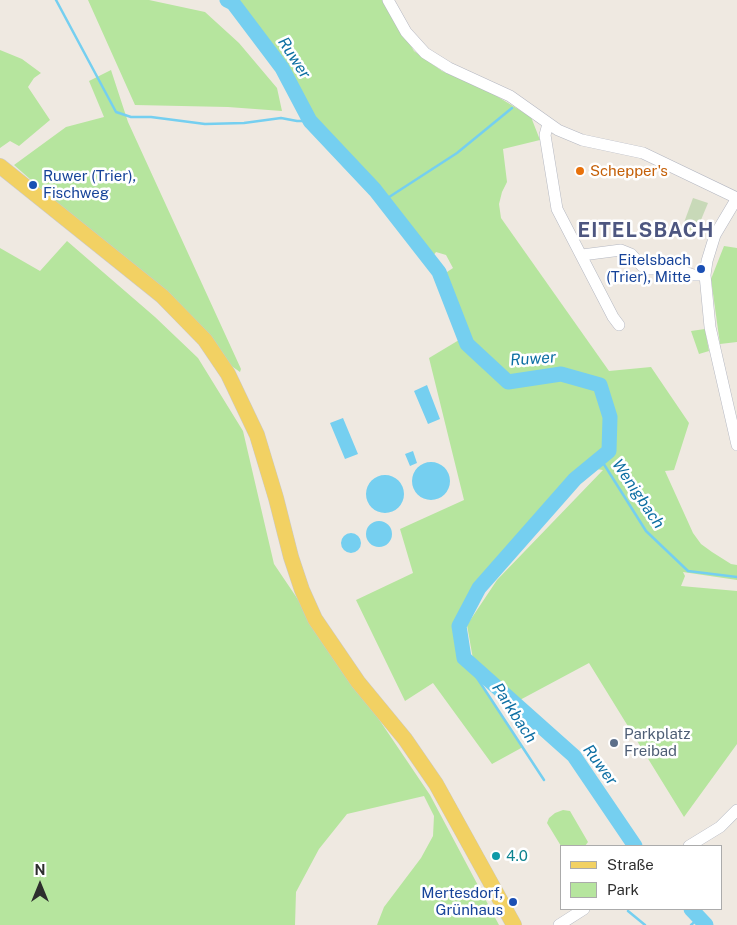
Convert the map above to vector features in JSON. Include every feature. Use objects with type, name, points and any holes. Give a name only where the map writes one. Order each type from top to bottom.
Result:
[{"type":"main road","points":[[0,166],[162,296],[205,340],[228,374],[257,434],[291,557],[302,590],[316,619],[347,666],[405,740],[436,784],[514,925]]},
{"type":"street","points":[[388,0],[406,32],[424,54],[449,68],[510,96],[548,124],[574,137],[635,151],[652,157],[737,198],[714,235],[705,275],[710,327],[737,445]]},
{"type":"street","points":[[548,124],[545,135],[557,209],[613,318],[619,325]]},
{"type":"street","points":[[582,256],[621,250],[631,254],[647,269],[676,269],[693,275],[705,275]]},
{"type":"street","points":[[691,845],[720,827],[737,810]]},
{"type":"street","points":[[559,925],[582,910]]},
{"type":"green space","points":[[88,0],[149,0],[205,12],[239,43],[277,88],[282,111],[228,107],[135,105]]},
{"type":"green space","points":[[227,0],[383,0],[414,51],[442,71],[490,92],[531,117],[540,140],[503,149],[507,182],[499,204],[501,218],[609,371],[651,367],[689,423],[674,470],[665,471],[693,533],[701,544],[731,564],[737,565],[737,580],[683,572],[685,576],[681,586],[737,591],[737,744],[684,817],[589,663],[518,701],[473,659],[467,625],[497,580],[603,470],[588,468],[575,479],[479,588],[459,626],[464,658],[523,747],[492,764],[433,683],[405,701],[356,600],[413,573],[400,529],[464,500],[429,358],[464,337],[441,276],[453,268],[446,255],[436,252],[430,260],[383,201],[310,121],[282,68],[233,3]]},
{"type":"green space","points":[[0,50],[22,59],[41,73],[34,78],[28,87],[50,120],[19,146],[10,141],[0,148]]},
{"type":"green space","points":[[111,70],[128,122],[241,369],[240,372],[230,365],[115,254],[14,165],[66,127],[104,117],[89,81]]},
{"type":"green space","points":[[693,198],[708,203],[696,232],[682,228]]},
{"type":"green space","points":[[67,241],[155,317],[198,358],[243,431],[274,564],[430,795],[499,925],[377,925],[384,907],[421,858],[433,836],[434,816],[424,796],[347,814],[319,849],[296,892],[295,925],[0,925],[0,248],[40,271]]},
{"type":"green space","points":[[724,246],[737,248],[737,342],[720,344],[711,279]]},
{"type":"green space","points":[[705,329],[709,351],[699,354],[691,331]]},
{"type":"green space","points":[[563,810],[570,811],[588,842],[586,845],[560,845],[547,823],[549,818]]},
{"type":"water","points":[[427,385],[440,419],[428,424],[414,391]]},
{"type":"water","points":[[343,418],[358,454],[345,459],[330,423]]},
{"type":"water","points":[[413,451],[417,463],[410,466],[405,454]]},
{"type":"water","points":[[431,462],[445,467],[450,481],[445,495],[431,500],[417,495],[412,481],[417,467]]},
{"type":"water","points":[[385,475],[399,480],[404,494],[399,508],[385,513],[371,508],[366,494],[371,480]]},
{"type":"water","points":[[379,521],[388,525],[392,534],[388,543],[379,547],[370,543],[366,534],[370,525]]},
{"type":"water","points":[[347,533],[355,533],[361,539],[361,547],[355,553],[347,553],[341,547],[341,539]]},
{"type":"waterway","points":[[56,0],[116,112],[131,117],[151,117],[205,124],[244,123],[281,118],[310,121]]},
{"type":"waterway","name":"Ruwer","points":[[227,0],[233,3],[282,68],[310,121],[375,190],[439,272],[467,344],[508,382],[561,374],[600,385],[610,417],[609,451],[575,479],[479,588],[459,626],[464,658],[574,756],[634,845]]},
{"type":"waterway","points":[[383,201],[457,153],[512,108]]},
{"type":"waterway","name":"Wenigbach","points":[[600,458],[646,531],[688,571],[737,577]]},
{"type":"waterway","name":"Parkbach","points":[[464,658],[544,780]]},
{"type":"waterway","name":"Parkbach","points":[[692,910],[706,925]]},
{"type":"waterway","name":"Parkbach","points":[[628,911],[645,925]]},
{"type":"waterway","name":"Parkbach","points":[[691,925],[699,918]]},
{"type":"place","name":"Schepper's","points":[[580,171]]},
{"type":"place","name":"Ruwer (Trier), Fischweg","points":[[33,185]]},
{"type":"place","name":"Eitelsbach (Trier), Mitte","points":[[701,269]]},
{"type":"place","name":"Parkplatz Freibad","points":[[614,743]]},
{"type":"place","name":"4.0","points":[[496,856]]},
{"type":"place","name":"Mertesdorf, Grünhaus","points":[[513,902]]},
{"type":"district","name":"EITELSBACH","points":[[646,231]]}]
